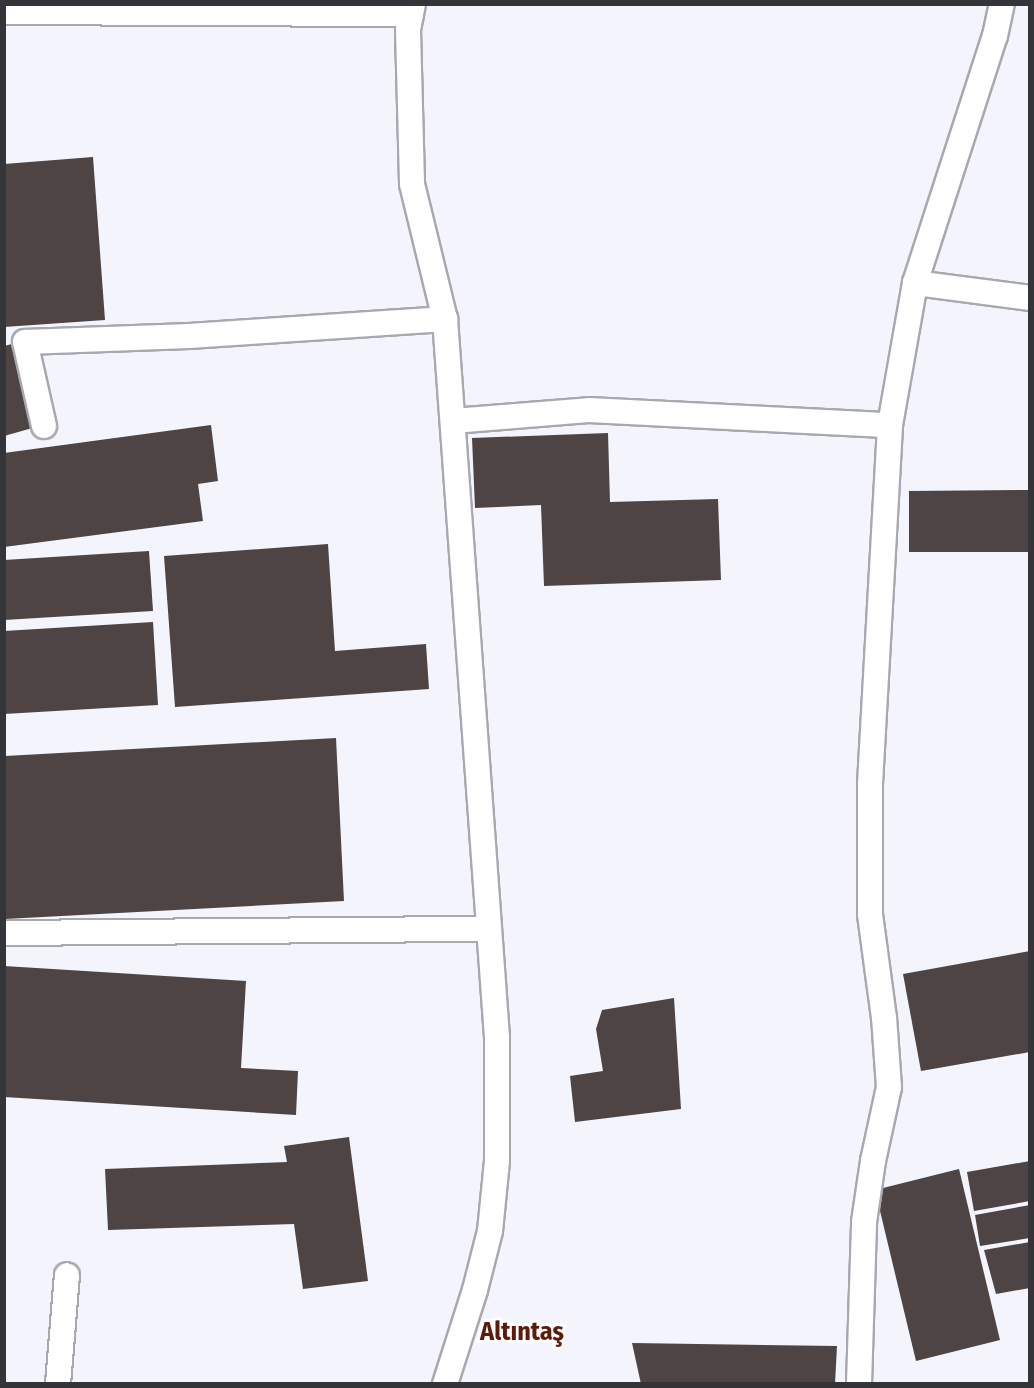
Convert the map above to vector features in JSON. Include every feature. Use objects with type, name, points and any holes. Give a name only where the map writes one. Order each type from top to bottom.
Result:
[{"type":"street","points":[[859,1383],[864,1222],[873,1161],[889,1087],[884,1018],[870,914],[870,784],[890,425],[915,283],[995,36],[1002,4]]},
{"type":"street","points":[[4,12],[412,9],[408,30],[412,184],[445,319],[497,1037],[497,1161],[489,1232],[475,1290],[445,1383]]},
{"type":"street","points":[[915,283],[1029,298]]},
{"type":"street","points":[[44,426],[24,342],[189,336],[445,319]]},
{"type":"street","points":[[453,421],[589,410],[890,425]]},
{"type":"street","points":[[4,933],[488,929]]},
{"type":"street","points":[[58,1383],[67,1275]]},
{"type":"building","points":[[93,157],[105,320],[4,327],[4,164]]},
{"type":"building","points":[[12,344],[36,427],[4,436],[4,346]]},
{"type":"building","points":[[211,425],[218,481],[198,484],[203,521],[4,547],[4,453]]},
{"type":"building","points":[[608,433],[610,502],[718,499],[721,580],[544,586],[541,505],[475,508],[472,438]]},
{"type":"building","points":[[1030,490],[1030,552],[909,552],[909,491]]},
{"type":"building","points":[[328,544],[335,651],[426,644],[429,689],[175,707],[164,556]]},
{"type":"building","points":[[149,551],[153,611],[4,620],[4,560]]},
{"type":"building","points":[[153,622],[158,705],[4,714],[4,631]]},
{"type":"building","points":[[336,738],[344,901],[5,919],[5,756]]},
{"type":"building","points":[[1030,951],[1030,1052],[921,1071],[903,974]]},
{"type":"building","points":[[4,966],[246,981],[241,1068],[298,1071],[296,1115],[4,1097]]},
{"type":"building","points":[[674,998],[681,1109],[575,1122],[570,1076],[603,1071],[596,1029],[602,1010]]},
{"type":"building","points":[[349,1137],[368,1281],[303,1289],[294,1224],[108,1230],[105,1169],[287,1162],[284,1146]]},
{"type":"building","points":[[1030,1161],[1030,1201],[974,1211],[967,1172]]},
{"type":"building","points":[[959,1169],[1000,1340],[916,1361],[875,1190]]},
{"type":"building","points":[[1030,1205],[1030,1238],[980,1246],[975,1215]]},
{"type":"building","points":[[1030,1242],[1030,1288],[996,1294],[984,1250]]},
{"type":"building","points":[[632,1343],[837,1346],[835,1384],[641,1384]]},
{"type":"district","name":"Altıntaş","points":[[522,1332]]}]
